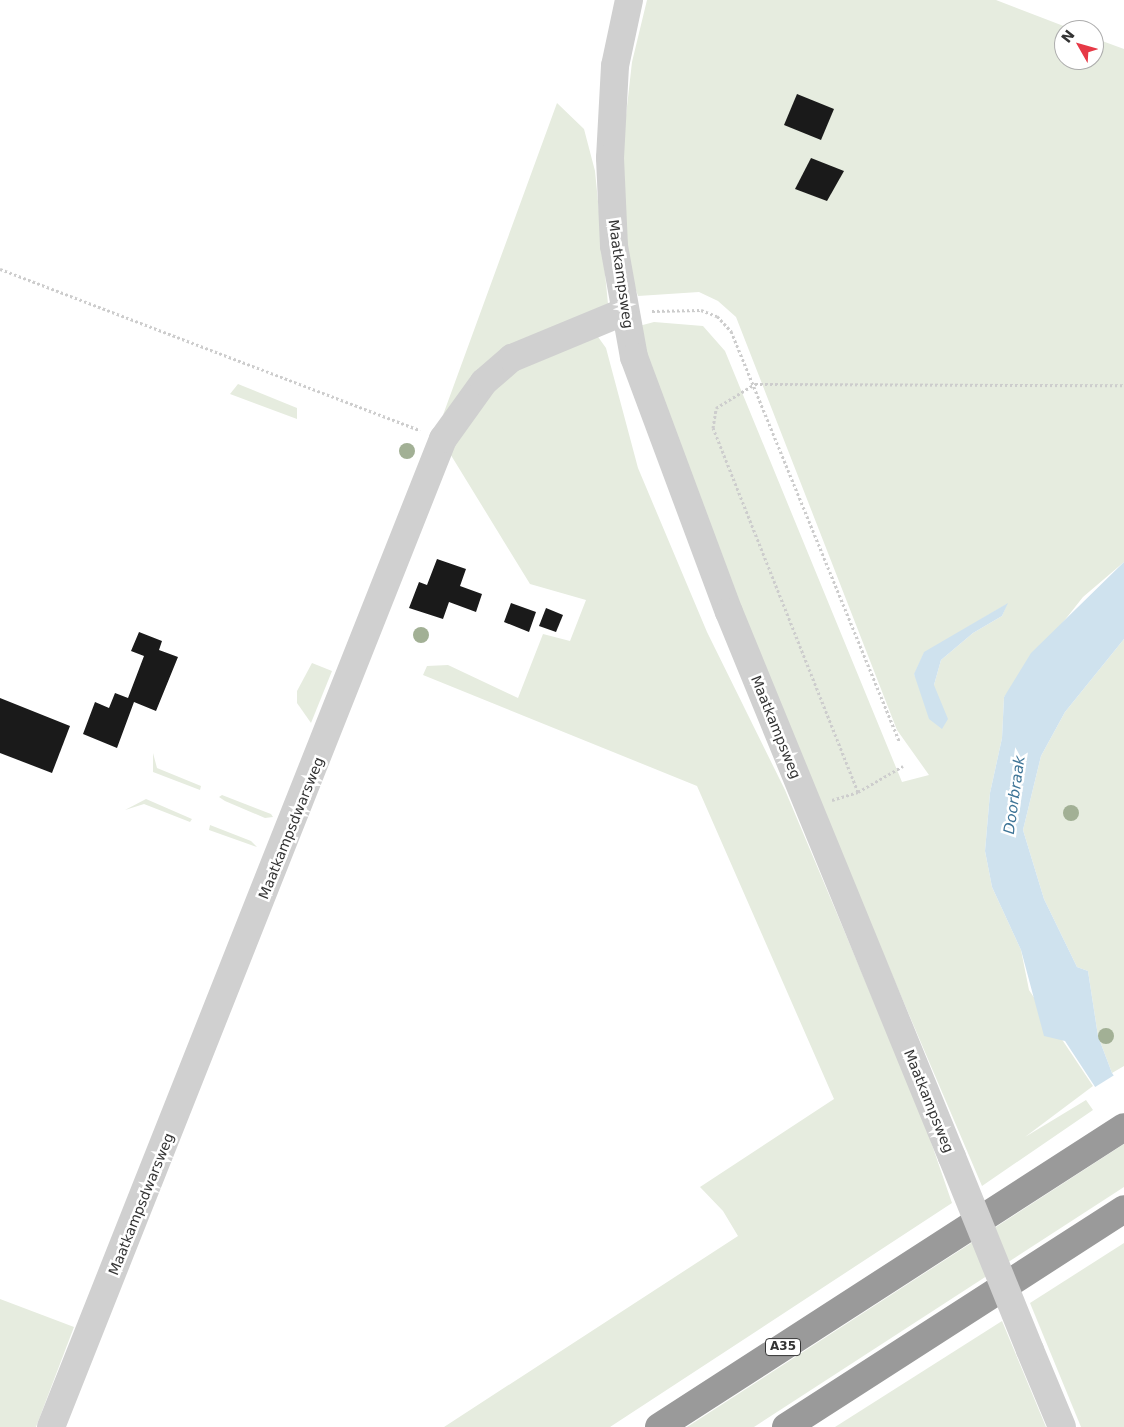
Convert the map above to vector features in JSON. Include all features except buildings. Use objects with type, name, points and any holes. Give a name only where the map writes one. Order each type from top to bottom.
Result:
[{"type":"highway","name":"A35","points":[[659,1427],[1121,1129]]},
{"type":"highway","points":[[786,1427],[1124,1209]]},
{"type":"street","name":"Maatkampsweg","points":[[628,0],[610,113],[614,246],[623,312],[634,357],[715,575],[1062,1427]]},
{"type":"street","name":"Maatkampsdwarsweg","points":[[51,1427],[443,439],[484,382],[512,358],[623,312]]},
{"type":"path","points":[[0,270],[443,439]]},
{"type":"path","points":[[623,312],[710,313],[731,331],[755,384],[899,741]]},
{"type":"path","points":[[858,792],[713,428],[712,420],[721,402],[755,384],[1124,385]]},
{"type":"path","points":[[809,807],[858,792],[903,766]]},
{"type":"shaded area","points":[[647,0],[996,0],[1054,22],[1054,70],[1104,70],[1104,42],[1124,49],[1124,562],[1083,597],[1004,697],[1002,738],[990,793],[985,851],[992,887],[1021,950],[1029,990],[1093,1086],[1025,1137],[1086,1100],[1093,1110],[982,1186],[784,721],[651,384],[639,326],[654,322],[703,326],[725,351],[902,782],[929,775],[897,730],[736,317],[718,301],[699,292],[638,296],[627,264],[623,142],[632,62]],"holes":[[[1007,604],[1002,616],[973,633],[941,660],[934,685],[914,675],[924,653]]]},
{"type":"shaded area","points":[[557,103],[584,129],[595,171],[608,304],[485,367],[443,415]]},
{"type":"shaded area","points":[[596,334],[606,348],[638,468],[707,632],[785,790],[922,1116],[952,1203],[610,1427],[444,1427],[738,1236],[723,1211],[700,1187],[834,1099],[697,786],[423,675],[427,666],[448,665],[518,698],[543,634],[570,641],[586,600],[530,584],[449,452],[459,427],[521,364]]},
{"type":"shaded area","points":[[238,384],[297,408],[297,419],[230,394]]},
{"type":"shaded area","points":[[1124,639],[1124,1066],[1112,1073],[1098,1036],[1088,971],[1077,967],[1044,899],[1023,830],[1041,756],[1065,712]]},
{"type":"shaded area","points":[[312,663],[332,671],[311,723],[297,703],[297,691]]},
{"type":"shaded area","points":[[153,753],[157,768],[201,786],[200,790],[153,772]]},
{"type":"shaded area","points":[[222,795],[271,814],[273,817],[265,818],[225,801],[219,797]]},
{"type":"shaded area","points":[[146,799],[192,819],[190,822],[144,804],[125,810]]},
{"type":"shaded area","points":[[210,825],[251,841],[257,847],[209,830]]},
{"type":"shaded area","points":[[1124,1144],[1124,1187],[754,1427],[687,1427]]},
{"type":"shaded area","points":[[1124,1243],[1124,1427],[1081,1427],[1030,1303]]},
{"type":"shaded area","points":[[0,1299],[74,1327],[36,1427],[0,1427]]},
{"type":"shaded area","points":[[1002,1321],[1046,1427],[835,1427]]},
{"type":"water","name":"Doorbraak","points":[[1124,562],[1124,639],[1065,712],[1041,756],[1023,830],[1044,899],[1077,967],[1088,971],[1098,1036],[1112,1073],[1124,1090],[1124,1131],[1065,1041],[1044,1036],[1021,950],[992,887],[985,851],[990,793],[1002,738],[1004,697],[1031,653]]},
{"type":"water","points":[[1008,603],[1002,616],[973,633],[941,660],[934,685],[948,719],[942,729],[929,719],[914,674],[924,652]]},
{"type":"pier","points":[[1116,1074],[1124,1086],[1124,1133],[1092,1089]]}]
